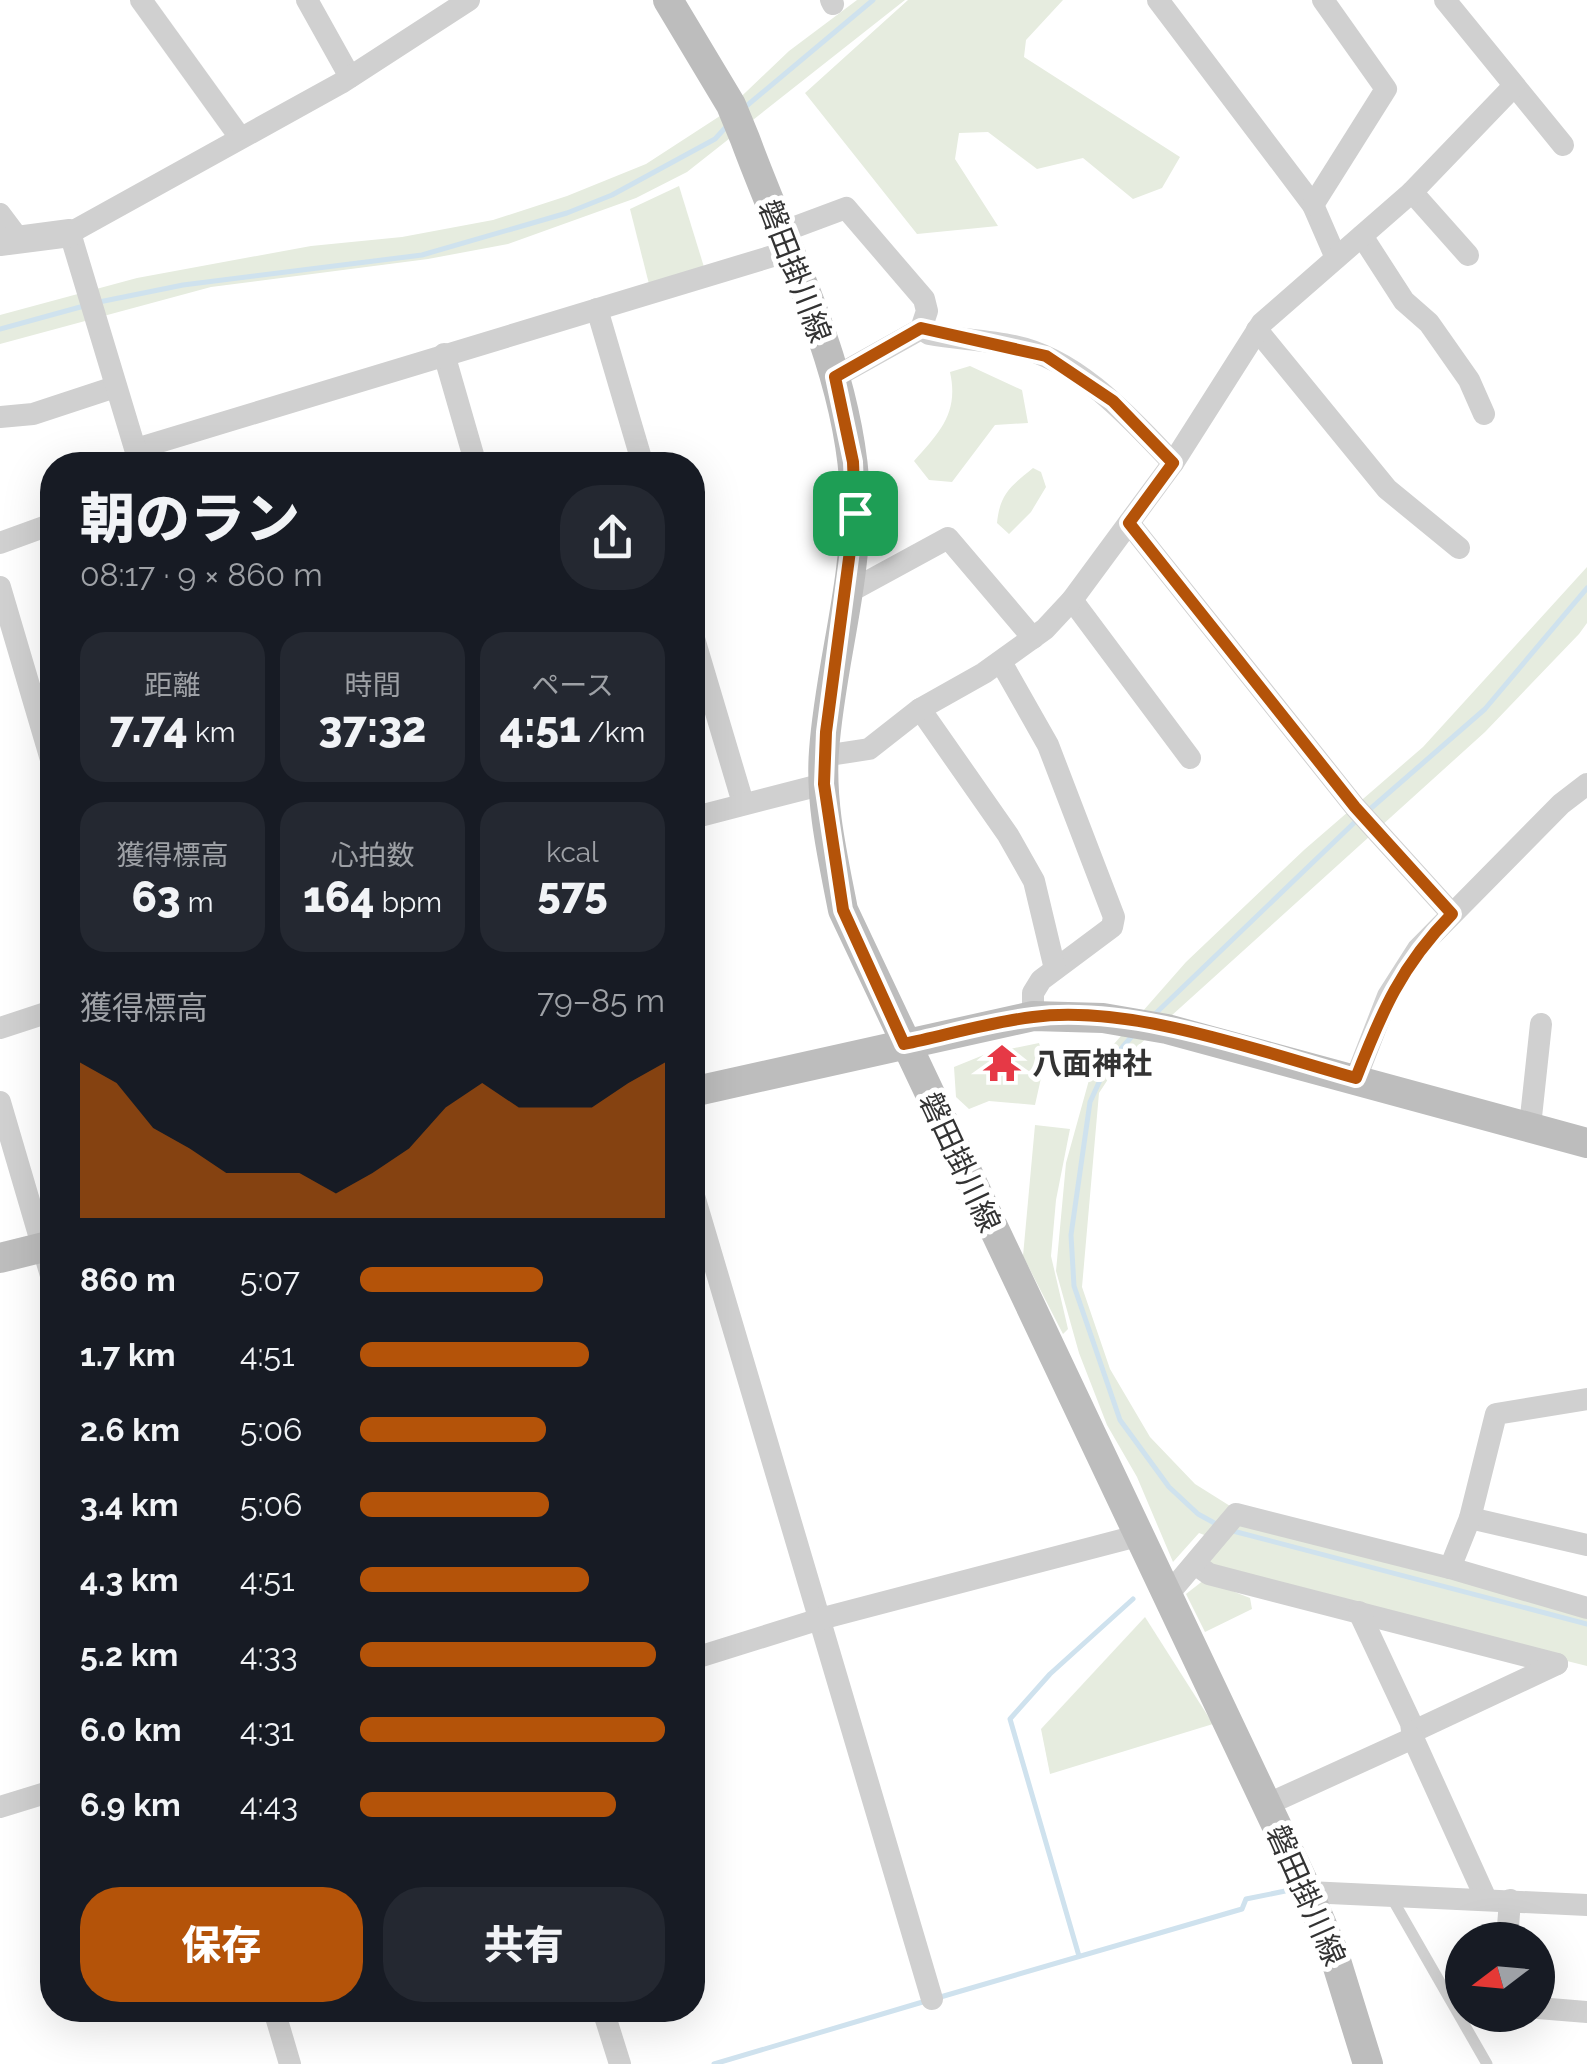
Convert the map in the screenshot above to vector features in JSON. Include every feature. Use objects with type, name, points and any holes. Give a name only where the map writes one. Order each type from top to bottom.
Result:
[{"type":"main road","name":"磐田掛川線","points":[[668,0],[730,105],[835,377],[855,492],[848,593],[824,770],[843,910],[1308,1892],[1333,1951],[1368,2064]]},
{"type":"main road","points":[[705,1089],[1033,1016],[1102,1018],[1167,1029],[1587,1142]]},
{"type":"main road","points":[[0,1258],[40,1248]]},
{"type":"street","points":[[141,0],[239,136]]},
{"type":"street","points":[[306,0],[350,77]]},
{"type":"street","points":[[1158,0],[1313,205],[1336,258]]},
{"type":"street","points":[[1313,205],[1386,89],[1324,0]]},
{"type":"street","points":[[1445,0],[1563,145]]},
{"type":"street","points":[[0,214],[10,242],[70,232],[104,217],[239,136],[350,77],[463,2]]},
{"type":"street","points":[[705,814],[824,770],[869,748],[920,709],[1033,638],[1072,600],[1173,463],[1258,330],[1412,192],[1514,86]]},
{"type":"street","points":[[1412,192],[1468,255]]},
{"type":"street","points":[[153,452],[444,354],[597,308],[783,242],[846,208],[924,299],[927,311],[921,328],[835,377]]},
{"type":"street","points":[[70,232],[136,452]]},
{"type":"street","points":[[1362,236],[1404,301],[1429,323],[1469,380],[1484,414]]},
{"type":"street","points":[[597,308],[639,452]]},
{"type":"street","points":[[921,328],[1046,356],[1113,401],[1173,463]]},
{"type":"street","points":[[1258,330],[1387,489],[1459,548]]},
{"type":"street","points":[[444,354],[472,452]]},
{"type":"street","points":[[0,417],[33,414],[115,387]]},
{"type":"street","points":[[1129,523],[1355,807],[1452,914]]},
{"type":"street","points":[[0,543],[40,528]]},
{"type":"street","points":[[848,593],[948,538],[1033,638]]},
{"type":"street","points":[[0,587],[40,723]]},
{"type":"street","points":[[1072,600],[1190,758]]},
{"type":"street","points":[[1000,662],[1048,745],[1114,917],[1112,927],[1055,970],[1033,993],[1033,1016]]},
{"type":"street","points":[[705,675],[743,802]]},
{"type":"street","points":[[920,709],[1008,834],[1034,881],[1055,970]]},
{"type":"street","points":[[1356,1078],[1388,996],[1418,949],[1561,804],[1587,784]]},
{"type":"street","points":[[0,1028],[40,1015]]},
{"type":"street","points":[[1530,1126],[1541,1024]]},
{"type":"street","points":[[0,1102],[40,1222]]},
{"type":"street","points":[[705,1233],[932,2000]]},
{"type":"street","points":[[1450,1568],[1470,1518],[1496,1414],[1587,1399]]},
{"type":"street","points":[[1166,1597],[1236,1514],[1450,1568],[1587,1608]]},
{"type":"street","points":[[1470,1518],[1587,1545]]},
{"type":"street","points":[[705,1655],[820,1619],[1137,1536]]},
{"type":"street","points":[[1195,1564],[1209,1574],[1557,1664],[1266,1805]]},
{"type":"street","points":[[1359,1612],[1486,1899]]},
{"type":"street","points":[[0,1807],[40,1794]]},
{"type":"street","points":[[1308,1892],[1587,1905]]},
{"type":"street","points":[[1508,1922],[1510,1900]]},
{"type":"street","points":[[1555,2009],[1587,2012]]},
{"type":"street","points":[[278,2022],[290,2064]]},
{"type":"street","points":[[606,2022],[620,2064]]},
{"type":"lane","points":[[1390,1895],[1486,2064]]},
{"type":"shaded area","points":[[857,0],[905,0],[687,172],[636,198],[508,244],[428,259],[211,287],[0,344],[0,315],[137,278],[311,246],[402,237],[493,220],[567,196],[646,164],[723,114],[789,51]]},
{"type":"shaded area","points":[[908,0],[1063,0],[1026,40],[1024,57],[1180,157],[1162,188],[1133,199],[1083,158],[1037,169],[988,132],[959,133],[955,159],[998,226],[917,234],[805,93]]},
{"type":"shaded area","points":[[679,186],[704,267],[650,288],[630,209]]},
{"type":"shaded area","points":[[970,366],[1022,390],[1028,423],[995,425],[952,482],[929,480],[914,461],[945,421],[952,399],[950,372]]},
{"type":"shaded area","points":[[1033,468],[1041,472],[1046,487],[1031,512],[1009,534],[997,523],[1001,504],[1013,485]]},
{"type":"shaded area","points":[[1587,567],[1587,623],[1579,634],[1485,732],[1118,1064],[1099,1093],[1082,1287],[1110,1369],[1150,1437],[1195,1484],[1246,1516],[1587,1611],[1587,1666],[1202,1569],[1220,1541],[1199,1533],[1173,1562],[1137,1477],[1107,1425],[1079,1353],[1056,1271],[1066,1163],[1089,1080],[1099,1061],[1186,962],[1304,850],[1423,747]]},
{"type":"shaded area","points":[[1039,1043],[1045,1060],[1035,1105],[989,1101],[969,1109],[956,1097],[954,1067],[986,1054]]},
{"type":"shaded area","points":[[1035,1125],[1070,1129],[1056,1200],[1051,1256],[1068,1329],[1063,1334],[1023,1256]]},
{"type":"shaded area","points":[[1204,1580],[1250,1598],[1252,1609],[1205,1632],[1186,1594]]},
{"type":"shaded area","points":[[1145,1617],[1213,1724],[1050,1774],[1041,1729]]},
{"type":"waterway","points":[[744,108],[873,0]]},
{"type":"waterway","points":[[99,302],[183,285],[422,255],[567,213],[612,195],[715,139],[726,127]]},
{"type":"waterway","points":[[0,329],[84,306]]},
{"type":"waterway","points":[[1369,810],[1485,709],[1587,588]]},
{"type":"waterway","points":[[1155,1014],[1357,820]]},
{"type":"waterway","points":[[1133,1035],[1107,1065],[1090,1102],[1071,1235],[1074,1286],[1120,1420],[1169,1487],[1198,1514],[1218,1525]]},
{"type":"waterway","points":[[1233,1531],[1587,1624]]},
{"type":"waterway","points":[[1079,1956],[1010,1719],[1050,1674],[1133,1599]]},
{"type":"waterway","points":[[937,1998],[1242,1909],[1246,1899],[1295,1889]]},
{"type":"waterway","points":[[714,2064],[926,2001]]},
{"type":"place","name":"八面神社","points":[[1002,1063]]},
{"type":"route","points":[[921,328],[930,334],[1015,346],[1046,356],[1113,401],[1173,463],[1129,523],[1355,807],[1452,914],[1418,949],[1388,996],[1356,1078],[1167,1029],[1102,1018],[1033,1016],[904,1044],[843,910],[831,851],[824,784],[826,732],[854,547],[855,513],[853,462],[835,377],[921,328]]}]
